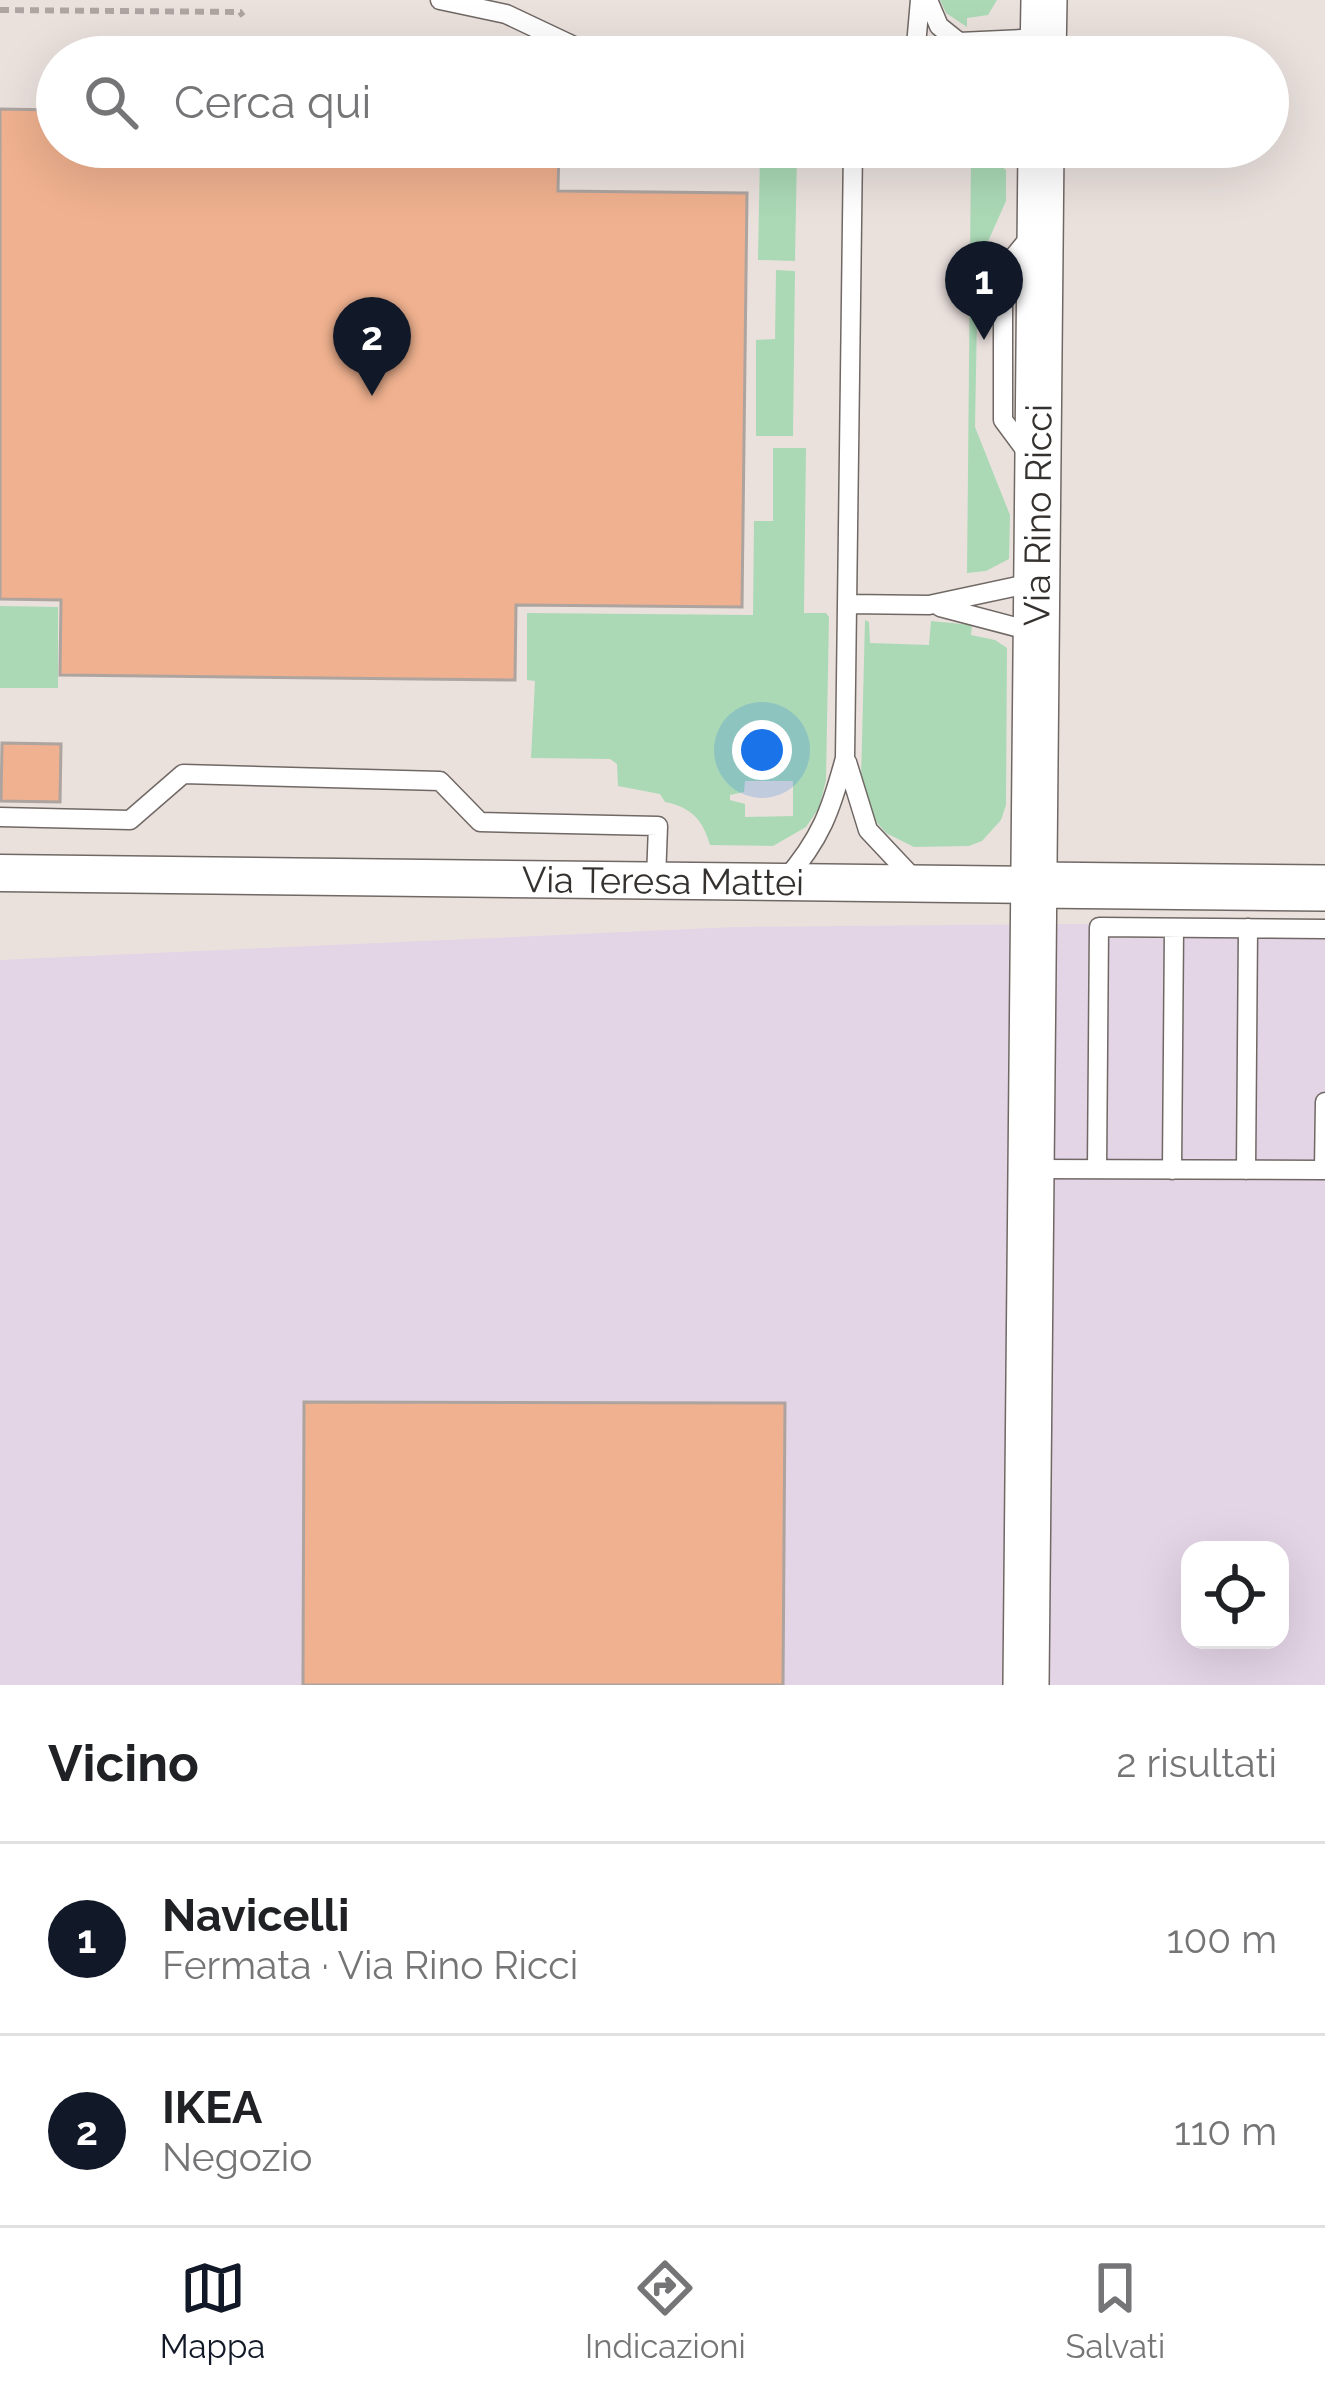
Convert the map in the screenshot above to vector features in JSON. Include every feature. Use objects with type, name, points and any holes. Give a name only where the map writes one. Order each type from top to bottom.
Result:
[{"type":"street","name":"Via Rino Ricci","points":[[1026,1685],[1041,168]]},
{"type":"street","name":"Via Teresa Mattei","points":[[0,873],[1325,888]]},
{"type":"lane","points":[[440,0],[506,14],[553,36]]},
{"type":"lane","points":[[924,0],[939,26],[952,36]]},
{"type":"lane","points":[[918,36],[924,0]]},
{"type":"lane","points":[[1010,36],[1044,32]]},
{"type":"lane","points":[[784,880],[811,851],[829,818],[845,758],[853,168]]},
{"type":"lane","points":[[929,604],[1037,582]]},
{"type":"lane","points":[[847,604],[929,604],[1035,632]]},
{"type":"lane","points":[[845,758],[868,830],[918,882]]},
{"type":"lane","points":[[0,817],[130,820],[183,774],[440,781],[480,822],[658,826],[656,879]]},
{"type":"lane","points":[[1096,1169],[1099,927],[1325,928]]},
{"type":"lane","points":[[1172,1170],[1174,928]]},
{"type":"lane","points":[[1246,1170],[1248,928]]},
{"type":"lane","points":[[1033,1169],[1324,1170],[1325,1102]]},
{"type":"path","points":[[0,10],[240,12],[243,16]]},
{"type":"shaded area","points":[[1325,922],[1325,1685],[0,1685],[0,960],[736,927]]},
{"type":"green space","points":[[940,0],[997,0],[988,15],[967,18],[967,27],[946,13]]},
{"type":"green space","points":[[760,168],[797,168],[795,261],[758,260]]},
{"type":"green space","points":[[971,168],[1004,168],[1006,201],[978,264],[975,427],[1010,515],[1009,559],[986,571],[967,573]]},
{"type":"green space","points":[[776,270],[795,271],[793,436],[756,436],[756,340],[775,339]]},
{"type":"green space","points":[[773,448],[806,448],[804,613],[829,617],[826,780],[819,808],[806,827],[773,846],[710,845],[704,828],[689,811],[665,802],[660,794],[618,786],[617,764],[610,759],[531,758],[535,681],[527,680],[527,613],[753,615],[754,521],[773,521]],"holes":[[[745,781],[793,781],[793,816],[745,817],[745,804],[730,800],[730,795],[744,792]]]},
{"type":"green space","points":[[0,606],[58,607],[58,688],[0,688]]},
{"type":"green space","points":[[865,620],[870,643],[929,645],[931,621],[972,625],[971,635],[1007,648],[1006,805],[1001,820],[982,841],[969,846],[914,847],[886,833],[874,819],[861,779]]},
{"type":"building","points":[[0,109],[36,110],[36,168],[559,168],[558,191],[747,193],[742,607],[516,605],[515,680],[60,675],[61,600],[0,599]]},
{"type":"building","points":[[2,743],[61,744],[60,802],[1,801]]},
{"type":"building","points":[[304,1402],[785,1403],[783,1685],[303,1685]]},
{"type":"place","name":"Navicelli","points":[[984,340]]},
{"type":"place","name":"IKEA","points":[[372,396]]}]
